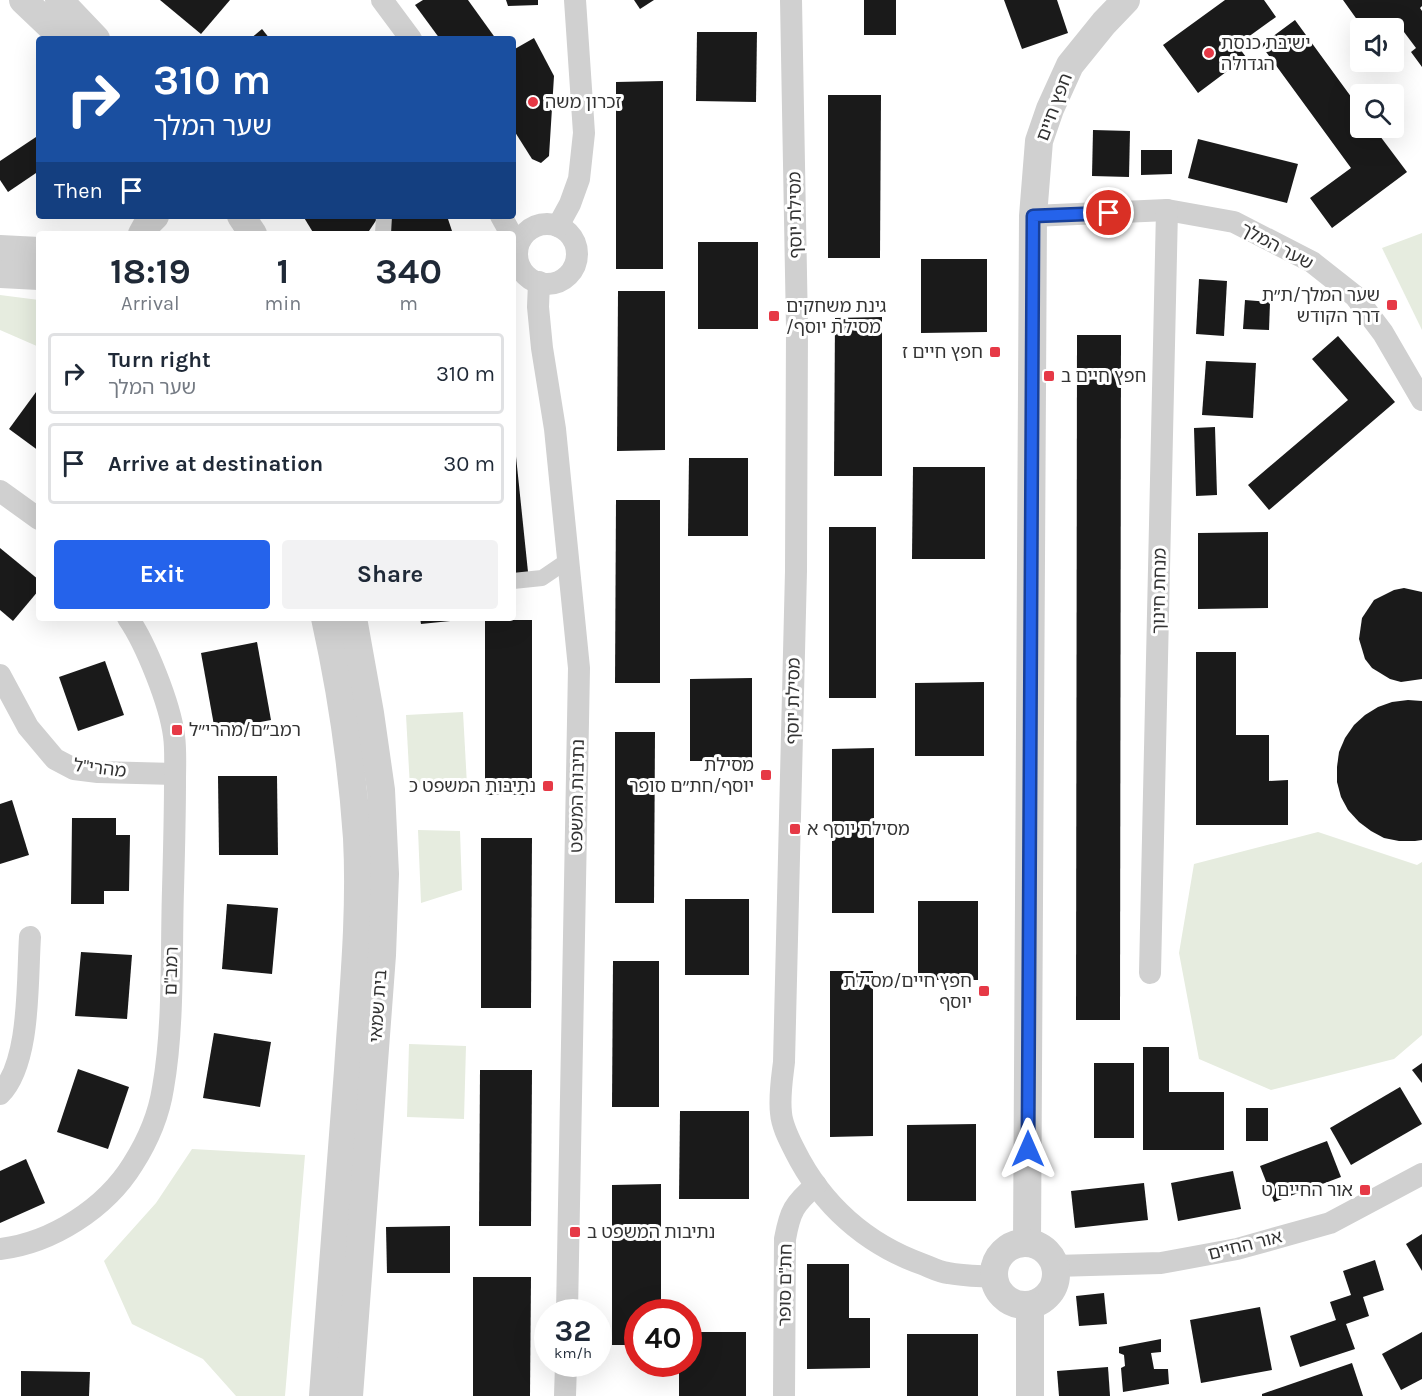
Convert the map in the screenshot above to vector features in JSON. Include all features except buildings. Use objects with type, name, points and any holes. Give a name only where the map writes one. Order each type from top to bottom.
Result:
[{"type":"street","points":[[23,0],[61,36]]},
{"type":"street","points":[[59,0],[93,36]]},
{"type":"street","points":[[382,0],[409,36]]},
{"type":"street","points":[[558,226],[579,180],[584,133],[575,0]]},
{"type":"street","name":"מסילת יוסף","points":[[791,0],[797,328],[796,571],[781,1113],[787,1134],[800,1160],[832,1208],[881,1246],[913,1261],[948,1273],[994,1277]]},
{"type":"street","name":"חפץ חיים","points":[[1027,1243],[1033,216],[1039,141],[1050,109],[1070,65],[1126,0]]},
{"type":"street","name":"שער המלך","points":[[1033,216],[1167,210],[1234,222],[1312,262],[1355,297],[1383,333],[1422,400]]},
{"type":"street","name":"מנחת חינוך","points":[[1150,973],[1167,210]]},
{"type":"street","points":[[516,239],[537,225],[548,223],[567,231],[577,248],[572,270],[556,283],[539,282],[525,275],[519,266],[516,251]]},
{"type":"street","points":[[0,249],[36,251]]},
{"type":"street","points":[[0,274],[36,276]]},
{"type":"street","name":"נתיבות המשפט","points":[[539,282],[541,338],[555,429],[579,668],[567,1299]]},
{"type":"street","points":[[0,491],[36,517]]},
{"type":"street","points":[[516,582],[542,578],[567,561]]},
{"type":"street","name":"רמב\"ם","points":[[0,1249],[38,1240],[87,1214],[114,1190],[134,1163],[153,1125],[163,1090],[168,1050],[174,735],[159,681],[129,621]]},
{"type":"street","name":"בית שמאי","points":[[323,1396],[353,991],[358,881],[357,839],[350,770],[326,621]]},
{"type":"street","name":"בית שמאי","points":[[348,1396],[382,955],[385,874],[381,790],[369,701],[354,621]]},
{"type":"street","name":"מהרי\"ל","points":[[0,675],[28,727],[55,759],[74,769],[98,772],[175,774]]},
{"type":"street","points":[[0,1094],[11,1078],[23,1040],[30,937]]},
{"type":"street","name":"אור החיים","points":[[1055,1266],[1161,1263],[1237,1249],[1330,1223],[1422,1174]]},
{"type":"street","name":"חת\"ם סופר","points":[[784,1396],[785,1239],[790,1214],[801,1198],[816,1185]]},
{"type":"street","points":[[1027,1243],[1045,1250],[1055,1266],[1056,1276],[1053,1286],[1040,1302],[1020,1305],[1010,1302],[996,1287],[995,1266],[999,1257],[1007,1249],[1017,1244],[1027,1243]]},
{"type":"street","points":[[1030,1305],[1030,1396]]},
{"type":"street","points":[[566,1377],[566,1396]]},
{"type":"shaded area","points":[[1422,233],[1422,330],[1382,248]]},
{"type":"shaded area","points":[[0,295],[36,300],[36,346],[0,330]]},
{"type":"shaded area","points":[[463,712],[467,785],[410,788],[406,715]]},
{"type":"shaded area","points":[[418,830],[460,831],[462,890],[421,903]]},
{"type":"shaded area","points":[[1318,832],[1417,865],[1422,862],[1422,1035],[1394,1059],[1271,1090],[1199,1059],[1179,953],[1194,864]]},
{"type":"shaded area","points":[[409,1044],[466,1046],[464,1119],[407,1117]]},
{"type":"shaded area","points":[[192,1149],[305,1155],[285,1396],[236,1396],[203,1359],[132,1324],[104,1261],[156,1203]]},
{"type":"place","name":"ישיבת כנסת הגדולה","points":[[1209,53]]},
{"type":"place","name":"זכרון משה","points":[[533,102]]},
{"type":"place","name":"שער המלך/ת״ת דרך הקודש","points":[[1392,305]]},
{"type":"place","name":"גינת משחקים /מסילת יוסף","points":[[774,316]]},
{"type":"place","name":"חפץ חיים ז","points":[[995,352]]},
{"type":"place","name":"חפץ חיים ב","points":[[1049,376]]},
{"type":"place","name":"רמב״ם/מהרי״ל","points":[[177,730]]},
{"type":"place","name":"מסילת יוסף/חת״ם סופר","points":[[766,775]]},
{"type":"place","name":"נתיבות המשפט כ","points":[[548,786]]},
{"type":"place","name":"מסילת יוסף א","points":[[795,829]]},
{"type":"place","name":"חפץ חיים/מסילת יוסף","points":[[984,991]]},
{"type":"place","name":"אור החיים ט","points":[[1365,1190]]},
{"type":"place","name":"נתיבות המשפט ב","points":[[575,1232]]},
{"type":"route","points":[[1028,1149],[1033,216],[1109,213]]}]
